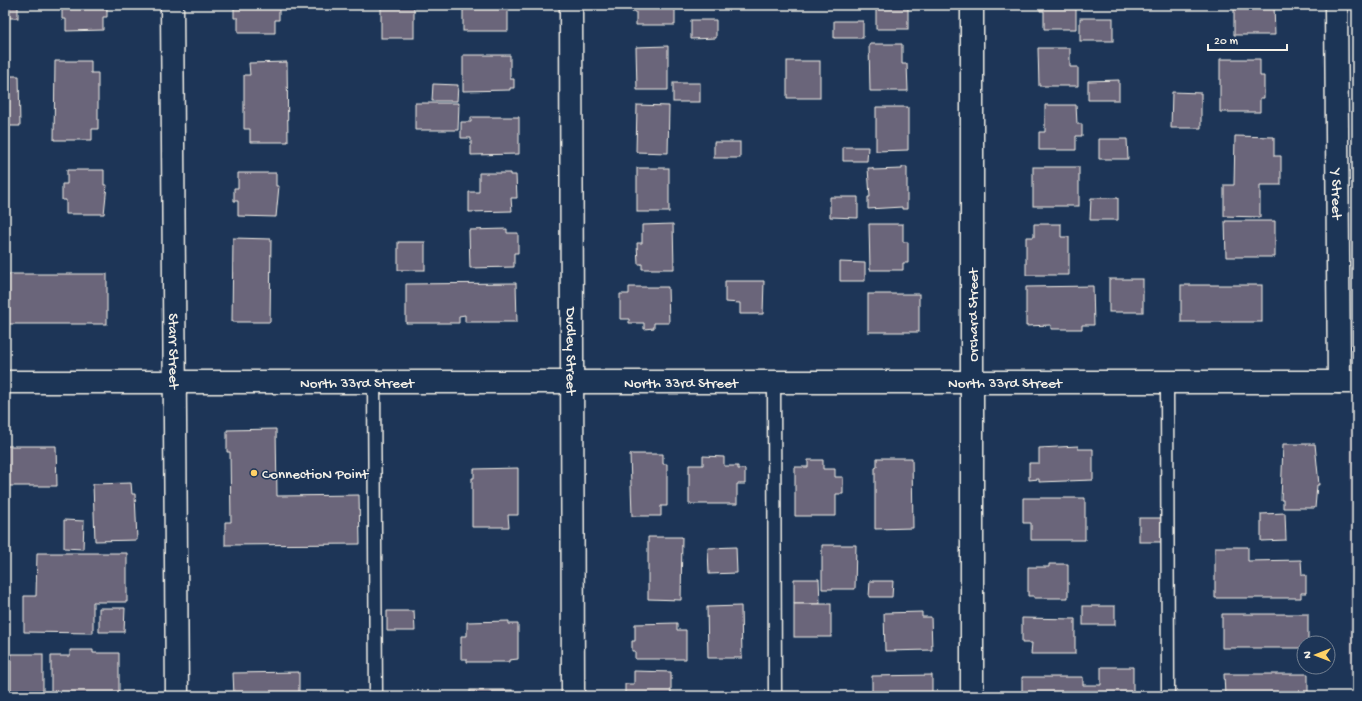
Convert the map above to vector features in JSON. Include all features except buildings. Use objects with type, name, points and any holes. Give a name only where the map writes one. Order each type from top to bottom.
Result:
[{"type":"street","name":"Starr Street","points":[[172,5],[177,696]]},
{"type":"street","name":"Dudley Street","points":[[571,5],[573,696]]},
{"type":"street","name":"Orchard Street","points":[[972,5],[972,696]]},
{"type":"street","name":"Y Street","points":[[1336,5],[1348,382]]},
{"type":"street","name":"North 33rd Street","points":[[5,382],[571,384],[1348,382]]},
{"type":"lane","points":[[1168,382],[1168,696]]},
{"type":"lane","points":[[374,383],[376,696]]},
{"type":"lane","points":[[774,383],[775,696]]},
{"type":"shaded area","points":[[1357,425],[1357,696],[1350,696],[1350,428]]},
{"type":"place","name":"ConnectioN Point","points":[[254,473]]}]
